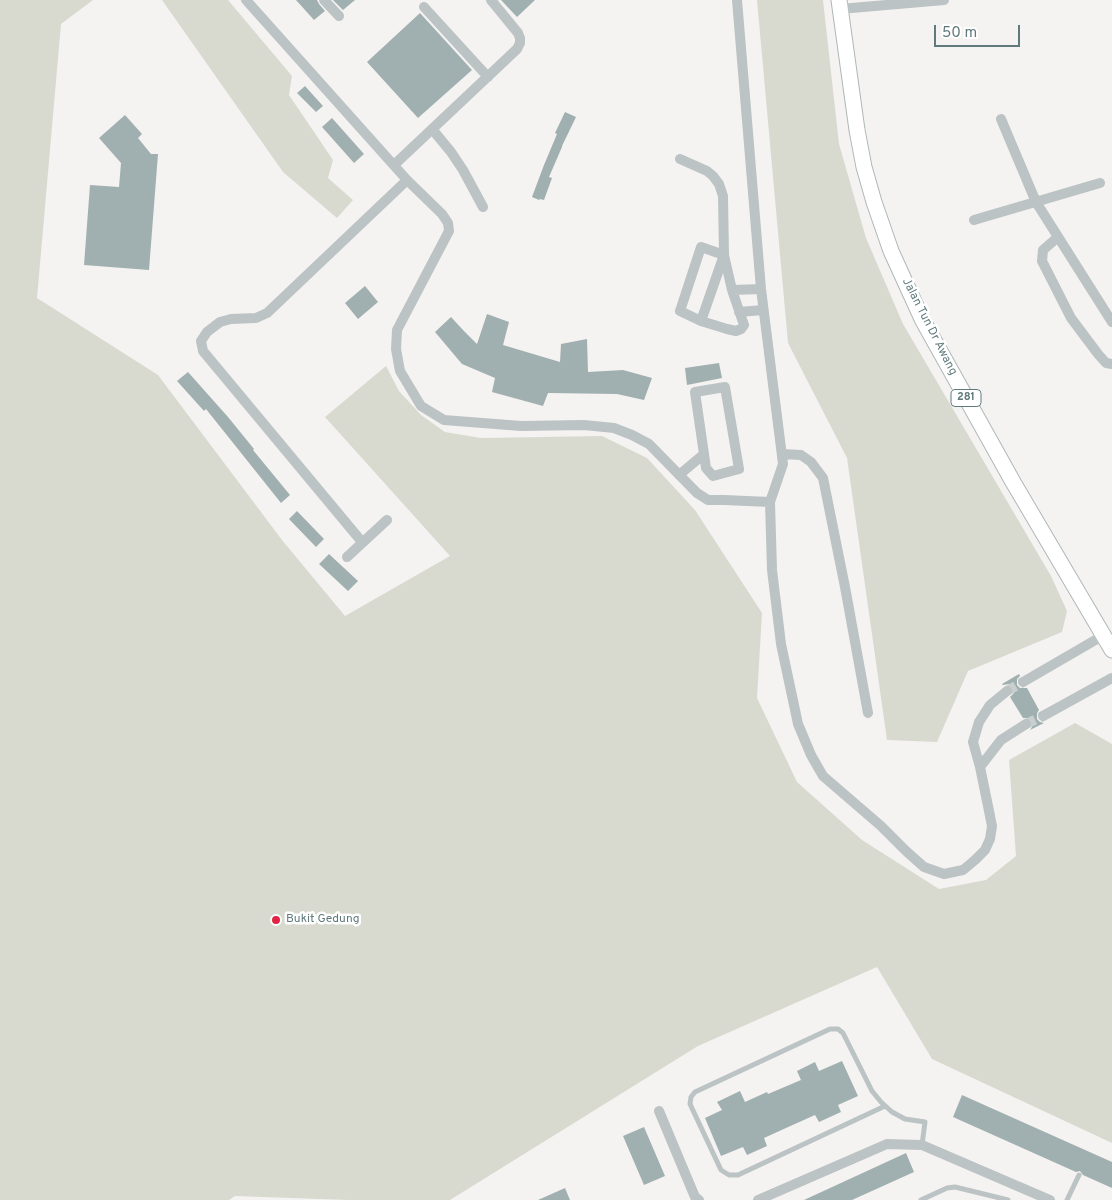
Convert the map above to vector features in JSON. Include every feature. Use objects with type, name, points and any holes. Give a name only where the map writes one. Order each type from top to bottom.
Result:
[{"type":"main road","name":"Jalan Tun Dr Awang","points":[[839,4],[864,167],[891,251],[927,328],[1013,482],[1112,650]]},
{"type":"street","points":[[246,0],[407,180],[442,214],[448,223],[449,231],[397,330],[396,349],[400,371],[421,406],[444,420],[522,426],[584,425],[614,428],[649,444],[696,493],[708,500],[770,502]]},
{"type":"street","points":[[324,0],[339,16]]},
{"type":"street","points":[[394,165],[517,49],[520,43],[518,33],[491,0]]},
{"type":"street","points":[[737,0],[760,289],[783,464],[770,502],[772,570],[781,644],[798,724],[811,755],[824,776],[924,867],[944,874],[963,870],[985,850],[990,840],[992,826],[973,742],[979,722],[990,705],[1007,691]]},
{"type":"street","points":[[839,4],[942,0]]},
{"type":"street","points":[[424,7],[488,77]]},
{"type":"street","points":[[1001,119],[1036,202],[1112,322]]},
{"type":"street","points":[[432,129],[463,170],[483,208]]},
{"type":"street","points":[[680,159],[707,171],[713,176],[719,184],[723,196],[724,256],[732,290],[744,325],[736,331],[701,322],[680,311],[701,247],[724,256]]},
{"type":"street","points":[[362,542],[203,351],[201,341],[207,332],[220,322],[231,319],[256,318],[268,313],[407,180]]},
{"type":"street","points":[[974,220],[1100,183]]},
{"type":"street","points":[[1058,237],[1043,250],[1042,261],[1071,318],[1106,363],[1112,364]]},
{"type":"street","points":[[701,322],[724,256]]},
{"type":"street","points":[[732,290],[760,289]]},
{"type":"street","points":[[739,312],[763,310]]},
{"type":"street","points":[[725,386],[739,469],[713,476],[706,468],[704,454],[695,392],[725,386]]},
{"type":"street","points":[[679,475],[704,454]]},
{"type":"street","points":[[782,454],[801,454],[817,468],[823,478],[868,713]]},
{"type":"street","points":[[347,557],[387,520]]},
{"type":"street","points":[[1023,682],[1104,635]]},
{"type":"street","points":[[1043,716],[1112,678]]},
{"type":"street","points":[[980,767],[1001,740],[1026,724]]},
{"type":"street","points":[[659,1111],[695,1197],[699,1200]]},
{"type":"street","points":[[758,1200],[887,1144],[922,1145],[1050,1200]]},
{"type":"lane","points":[[885,1106],[738,1175],[729,1175],[720,1170],[690,1104],[691,1097],[695,1092],[830,1029],[838,1029],[843,1034],[872,1091],[885,1106],[905,1119],[925,1122],[922,1145]]},
{"type":"lane","points":[[1067,1200],[1079,1175]]},
{"type":"lane","points":[[921,1200],[947,1188],[955,1187],[1008,1200]]},
{"type":"shaded area","points":[[0,0],[93,0],[61,24],[37,298],[158,375],[282,540],[345,616],[450,556],[325,417],[386,366],[399,391],[421,415],[445,432],[481,438],[602,436],[647,458],[695,510],[762,613],[757,698],[797,782],[862,840],[939,889],[986,880],[1016,856],[1009,760],[1075,723],[1112,744],[1112,1143],[932,1059],[877,967],[698,1046],[450,1200],[348,1200],[235,1196],[229,1200],[0,1200]]},
{"type":"shaded area","points":[[162,0],[228,0],[292,76],[289,95],[333,160],[328,178],[353,200],[337,218],[283,172]]},
{"type":"shaded area","points":[[757,0],[823,0],[839,144],[866,238],[903,324],[1051,576],[1067,611],[1062,632],[968,671],[937,742],[887,740],[847,458],[788,343]]},
{"type":"building","points":[[296,0],[317,0],[325,11],[314,20]]},
{"type":"building","points":[[333,0],[355,0],[343,10]]},
{"type":"building","points":[[501,0],[535,0],[517,17]]},
{"type":"building","points":[[420,13],[472,70],[418,118],[367,62]]},
{"type":"building","points":[[305,86],[323,106],[316,112],[297,93]]},
{"type":"building","points":[[565,112],[576,117],[549,177],[552,178],[544,200],[539,200],[532,197],[557,134],[555,133]]},
{"type":"building","points":[[125,115],[142,134],[138,138],[151,154],[158,154],[149,270],[84,265],[90,185],[119,187],[121,163],[99,138]]},
{"type":"building","points":[[332,118],[364,154],[354,163],[322,127]]},
{"type":"building","points":[[365,286],[378,302],[358,319],[345,303]]},
{"type":"building","points":[[487,314],[509,322],[503,345],[560,362],[561,344],[587,339],[588,372],[623,370],[652,378],[644,400],[617,394],[548,393],[543,406],[492,392],[495,378],[462,364],[435,332],[451,317],[477,344]]},
{"type":"building","points":[[719,363],[722,378],[687,385],[685,368]]},
{"type":"building","points":[[188,372],[228,417],[290,495],[281,503],[206,409],[204,411],[177,381]]},
{"type":"building","points":[[297,511],[324,539],[316,547],[289,519]]},
{"type":"building","points":[[329,554],[358,581],[348,591],[319,564]]},
{"type":"building","points":[[1019,674],[1017,685],[1020,688],[1027,688],[1039,710],[1037,719],[1044,723],[1030,730],[1032,721],[1029,718],[1023,718],[1010,697],[1014,693],[1013,687],[1009,684],[1002,684]]},
{"type":"building","points":[[842,1061],[858,1096],[838,1105],[841,1112],[819,1122],[815,1115],[764,1138],[767,1146],[747,1155],[743,1147],[721,1156],[705,1118],[722,1110],[717,1102],[740,1091],[745,1102],[801,1080],[797,1071],[815,1062],[819,1071]]},
{"type":"building","points":[[962,1095],[1112,1162],[1112,1188],[1083,1175],[1080,1171],[1076,1172],[953,1117]]},
{"type":"building","points":[[644,1127],[665,1176],[644,1185],[623,1136]]},
{"type":"building","points":[[906,1153],[914,1172],[852,1200],[804,1200]]},
{"type":"building","points":[[565,1188],[570,1200],[538,1200]]},
{"type":"tunnel","points":[[1007,691],[1023,682]]},
{"type":"tunnel","points":[[1026,724],[1043,716]]},
{"type":"place","name":"Bukit Gedung","points":[[276,920]]}]
